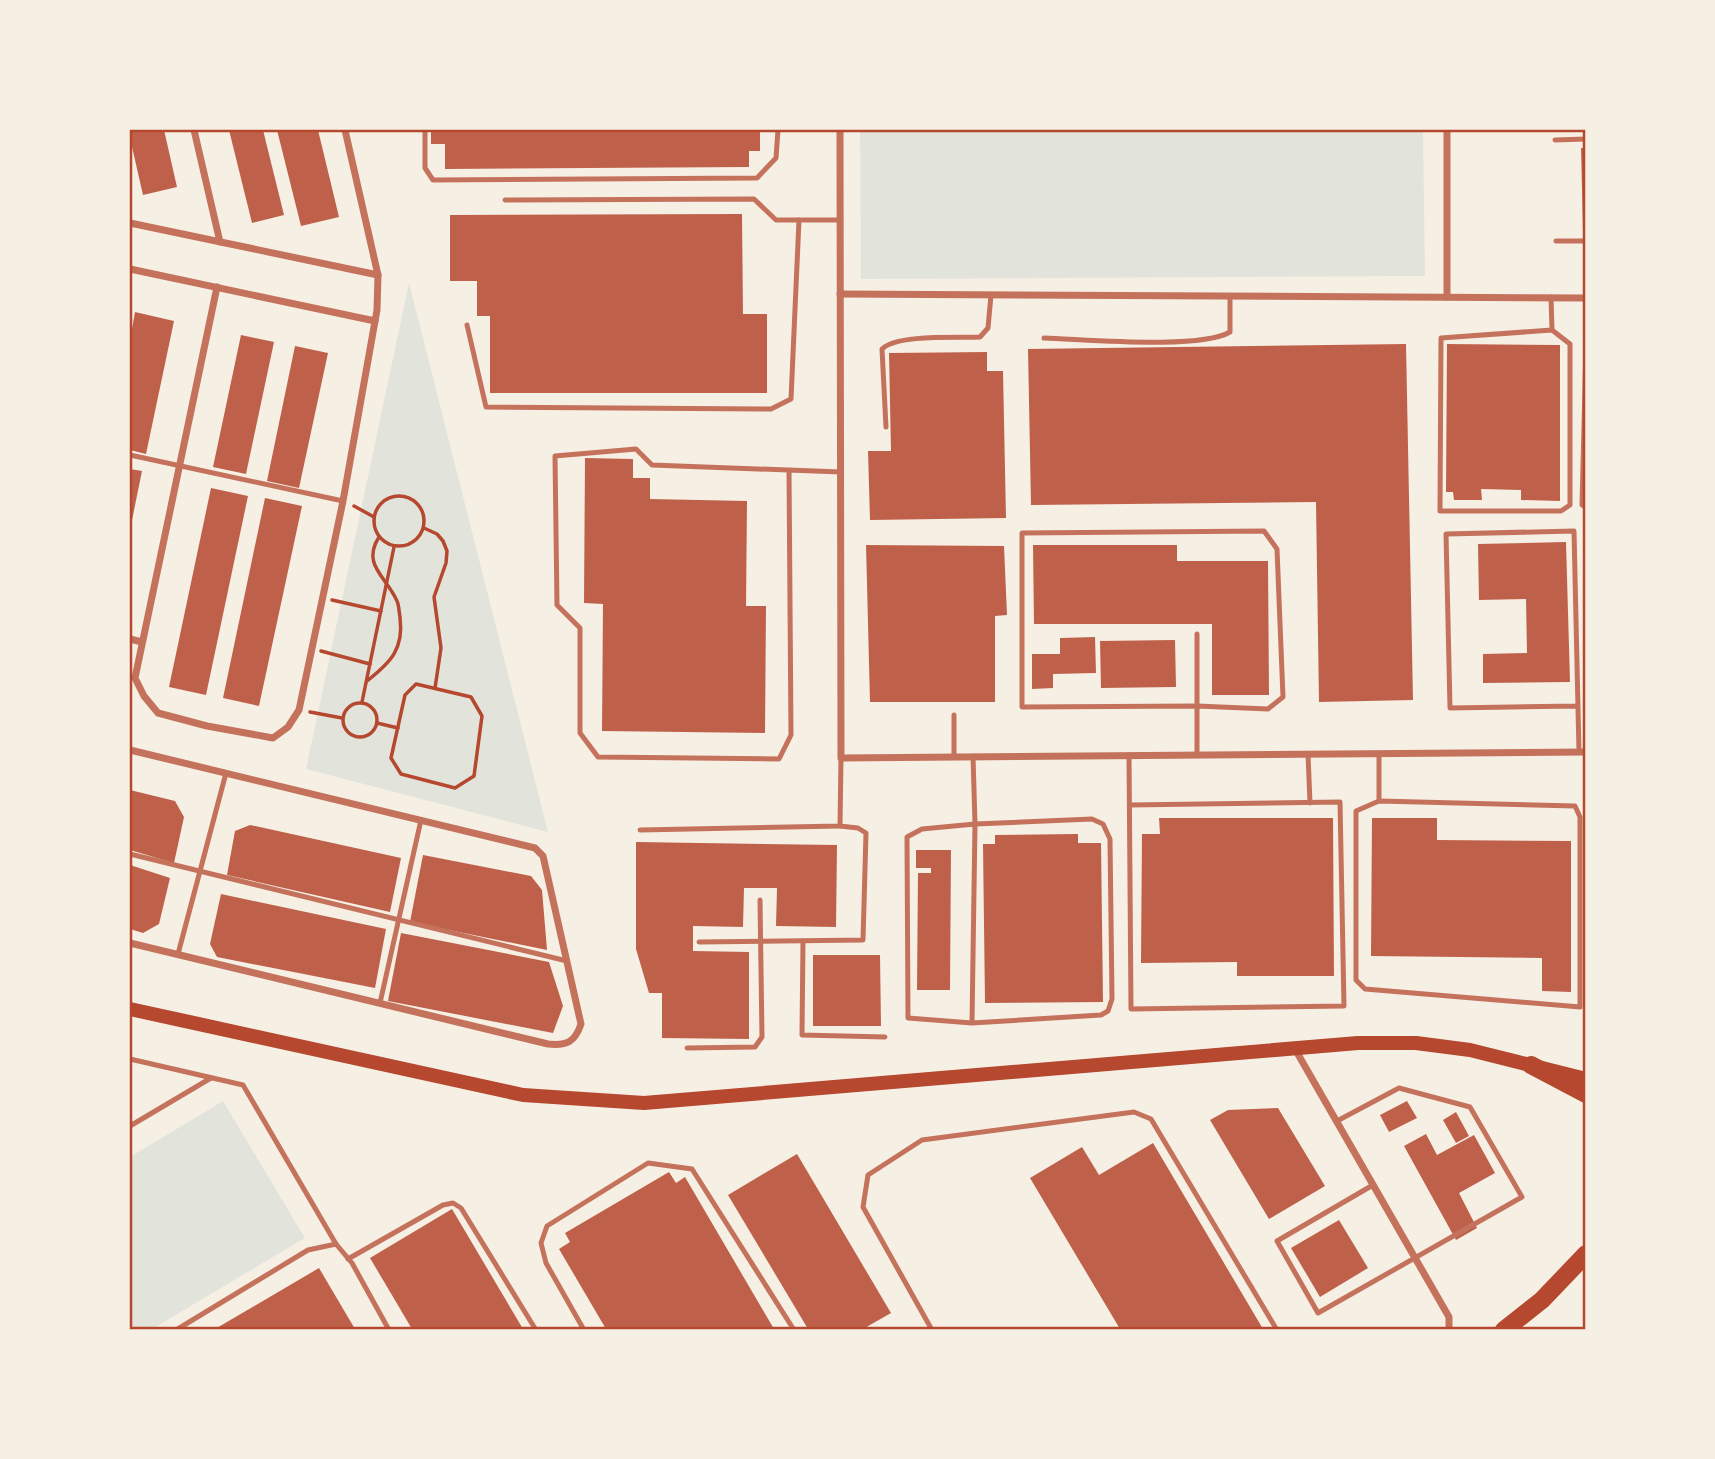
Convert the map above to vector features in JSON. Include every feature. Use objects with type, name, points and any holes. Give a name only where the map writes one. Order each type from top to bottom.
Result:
[{"type":"main road","points":[[130,1009],[523,1095],[644,1103],[1358,1043],[1416,1043],[1471,1050],[1586,1079]]},
{"type":"main road","points":[[1531,1065],[1586,1094]]},
{"type":"main road","points":[[1504,1329],[1542,1300],[1586,1254]]},
{"type":"street","points":[[194,130],[220,242]]},
{"type":"street","points":[[217,288],[135,678],[144,696],[158,713],[207,726],[273,738],[288,727],[299,709],[343,501],[375,321],[378,275],[345,130]]},
{"type":"street","points":[[840,130],[841,758],[1582,752]]},
{"type":"street","points":[[1447,130],[1447,297]]},
{"type":"street","points":[[130,223],[378,275]]},
{"type":"street","points":[[130,269],[375,321]]},
{"type":"street","points":[[840,293],[1586,298]]},
{"type":"street","points":[[130,639],[142,642]]},
{"type":"street","points":[[130,750],[535,848],[542,856],[581,1024],[578,1035],[572,1041],[563,1046],[556,1045],[130,943]]},
{"type":"street","points":[[1294,1047],[1449,1318],[1450,1329]]},
{"type":"lane","points":[[425,130],[425,168],[433,180],[757,178],[776,158],[778,130]]},
{"type":"lane","points":[[1556,140],[1586,139]]},
{"type":"lane","points":[[505,200],[754,199],[776,220],[840,220]]},
{"type":"lane","points":[[467,326],[486,407],[771,409],[791,399],[799,220]]},
{"type":"lane","points":[[1556,241],[1586,241]]},
{"type":"lane","points":[[886,427],[882,349],[892,342],[905,340],[980,337],[988,328],[991,295]]},
{"type":"lane","points":[[1044,338],[1186,342],[1221,337],[1230,332],[1230,296]]},
{"type":"lane","points":[[1551,297],[1552,330]]},
{"type":"lane","points":[[1552,330],[1570,344],[1570,505],[1561,511],[1440,511],[1441,338],[1552,330]]},
{"type":"lane","points":[[1586,346],[1583,505],[1586,507]]},
{"type":"lane","points":[[789,470],[791,734],[779,759],[598,757],[580,733],[580,628],[557,606],[555,456],[636,449],[652,465],[789,470],[841,472]]},
{"type":"lane","points":[[130,455],[343,501]]},
{"type":"lane","points":[[1264,531],[1277,548],[1283,697],[1268,709],[1197,706],[1022,707],[1022,533],[1264,531]]},
{"type":"lane","points":[[1578,706],[1450,708],[1446,534],[1574,531],[1576,652],[1582,752]]},
{"type":"lane","points":[[1197,635],[1197,755]]},
{"type":"lane","points":[[1576,652],[1586,652]]},
{"type":"lane","points":[[954,715],[954,756]]},
{"type":"lane","points":[[1308,754],[1310,803]]},
{"type":"lane","points":[[1379,754],[1379,801]]},
{"type":"lane","points":[[1129,755],[1131,1009],[1343,1006],[1340,802],[1130,805]]},
{"type":"lane","points":[[972,1023],[975,824],[973,756]]},
{"type":"lane","points":[[841,758],[841,825]]},
{"type":"lane","points":[[178,954],[226,773]]},
{"type":"lane","points":[[1379,801],[1575,806],[1580,817],[1580,1007],[1365,989],[1356,979],[1356,811],[1379,801]]},
{"type":"lane","points":[[1092,819],[1103,824],[1110,839],[1112,999],[1108,1011],[1101,1015],[972,1023],[908,1018],[907,837],[922,830],[975,824],[1092,819]]},
{"type":"lane","points":[[380,1003],[421,820]]},
{"type":"lane","points":[[639,830],[841,825],[858,828],[866,833],[863,940],[699,942]]},
{"type":"lane","points":[[130,853],[567,961]]},
{"type":"lane","points":[[687,1048],[755,1047],[762,1037],[760,901]]},
{"type":"lane","points":[[803,941],[802,1035],[885,1037]]},
{"type":"lane","points":[[130,1059],[243,1085],[336,1244],[390,1329]]},
{"type":"lane","points":[[130,1126],[211,1078]]},
{"type":"lane","points":[[1336,1121],[1399,1088],[1470,1107],[1522,1197],[1318,1312],[1276,1241],[1373,1185]]},
{"type":"lane","points":[[932,1329],[863,1207],[868,1175],[922,1140],[1134,1112],[1151,1119],[1277,1329]]},
{"type":"lane","points":[[583,1329],[546,1263],[541,1243],[547,1226],[648,1163],[692,1169],[794,1329]]},
{"type":"lane","points":[[348,1259],[443,1205],[453,1203],[461,1208],[536,1329]]},
{"type":"lane","points":[[176,1329],[308,1250],[336,1244]]},
{"type":"path","points":[[394,496],[405,496],[419,506],[423,513],[424,528],[413,543],[405,547],[394,547],[379,537],[374,527],[374,517],[385,500],[394,496]]},
{"type":"path","points":[[343,501],[374,517]]},
{"type":"path","points":[[424,528],[437,534],[447,551],[443,573],[434,597],[441,648],[435,688]]},
{"type":"path","points":[[367,681],[385,667],[397,652],[402,631],[398,602],[372,559],[374,544],[379,537]]},
{"type":"path","points":[[362,702],[394,547]]},
{"type":"path","points":[[323,598],[381,611]]},
{"type":"path","points":[[312,649],[370,664]]},
{"type":"path","points":[[416,684],[435,688],[471,697],[482,716],[474,776],[456,788],[401,774],[391,758],[405,695],[416,684]]},
{"type":"path","points":[[362,702],[373,709],[377,723],[370,735],[356,737],[346,731],[342,718],[352,704],[362,702]]},
{"type":"path","points":[[299,709],[342,718]]},
{"type":"path","points":[[377,723],[398,728]]},
{"type":"shaded area","points":[[860,130],[1423,130],[1425,276],[861,279]]},
{"type":"shaded area","points":[[409,283],[548,832],[306,769]]},
{"type":"shaded area","points":[[223,1101],[305,1238],[152,1329],[130,1329],[130,1157]]},
{"type":"building","points":[[130,130],[164,130],[177,187],[143,195]]},
{"type":"building","points":[[229,130],[263,130],[284,215],[252,223]]},
{"type":"building","points":[[277,130],[318,130],[339,217],[301,226]]},
{"type":"building","points":[[431,130],[760,130],[760,151],[749,151],[749,167],[445,169],[445,144],[431,144]]},
{"type":"building","points":[[1581,148],[1586,148],[1586,230],[1583,230]]},
{"type":"building","points":[[742,214],[743,314],[767,314],[767,393],[490,393],[490,316],[477,316],[477,281],[450,281],[450,215]]},
{"type":"building","points":[[135,312],[174,321],[146,454],[130,450],[130,340]]},
{"type":"building","points":[[241,335],[274,342],[246,474],[213,467]]},
{"type":"building","points":[[1406,344],[1413,700],[1319,702],[1316,502],[1031,505],[1028,349]]},
{"type":"building","points":[[1447,344],[1560,345],[1560,501],[1521,500],[1521,490],[1481,489],[1482,500],[1454,500],[1453,492],[1446,492]]},
{"type":"building","points":[[295,346],[328,353],[299,488],[267,481]]},
{"type":"building","points":[[987,352],[987,371],[1003,371],[1006,518],[870,520],[868,451],[891,451],[889,353]]},
{"type":"building","points":[[585,458],[633,459],[633,478],[650,478],[650,499],[747,501],[746,606],[766,606],[765,733],[602,731],[603,604],[584,603]]},
{"type":"building","points":[[130,469],[142,471],[131,525],[130,525]]},
{"type":"building","points":[[211,488],[248,496],[206,695],[169,687]]},
{"type":"building","points":[[265,498],[302,506],[259,706],[223,698]]},
{"type":"building","points":[[1566,542],[1570,682],[1483,683],[1483,654],[1527,653],[1526,599],[1479,600],[1478,544]]},
{"type":"building","points":[[866,545],[1004,546],[1007,615],[995,616],[995,702],[870,702]]},
{"type":"building","points":[[1033,545],[1177,545],[1177,561],[1268,561],[1269,695],[1212,695],[1212,624],[1034,624]]},
{"type":"building","points":[[1095,637],[1096,673],[1053,674],[1053,688],[1032,689],[1032,654],[1060,654],[1060,638]]},
{"type":"building","points":[[1175,640],[1176,687],[1101,688],[1100,641]]},
{"type":"building","points":[[130,790],[175,801],[184,817],[174,863],[130,850]]},
{"type":"building","points":[[1159,818],[1333,818],[1334,976],[1237,976],[1237,962],[1141,963],[1142,834],[1160,834]]},
{"type":"building","points":[[1372,818],[1437,818],[1437,840],[1571,841],[1571,992],[1542,991],[1542,958],[1371,956]]},
{"type":"building","points":[[250,825],[401,858],[390,912],[227,875],[235,831]]},
{"type":"building","points":[[1078,834],[1078,843],[1101,843],[1103,1002],[985,1003],[983,844],[995,844],[995,835]]},
{"type":"building","points":[[636,842],[837,845],[836,927],[776,926],[777,888],[744,888],[743,927],[693,926],[693,951],[749,952],[749,1039],[662,1038],[662,993],[649,993],[636,949]]},
{"type":"building","points":[[916,850],[951,850],[950,990],[917,990],[918,873],[931,873],[931,868],[916,868]]},
{"type":"building","points":[[423,855],[531,876],[542,890],[547,950],[410,922]]},
{"type":"building","points":[[130,865],[170,878],[159,924],[143,933],[130,929]]},
{"type":"building","points":[[221,894],[386,929],[375,988],[217,957],[210,944]]},
{"type":"building","points":[[401,933],[549,962],[563,1006],[553,1033],[388,1001]]},
{"type":"building","points":[[813,955],[880,955],[881,1026],[813,1026]]},
{"type":"building","points":[[1407,1101],[1417,1118],[1389,1132],[1380,1115]]},
{"type":"building","points":[[1278,1108],[1325,1186],[1269,1219],[1210,1120],[1228,1110]]},
{"type":"building","points":[[1456,1112],[1469,1136],[1456,1143],[1443,1120]]},
{"type":"building","points":[[1426,1134],[1437,1155],[1474,1135],[1495,1173],[1459,1193],[1477,1228],[1456,1240],[1404,1146]]},
{"type":"building","points":[[1153,1143],[1263,1329],[1120,1329],[1030,1178],[1082,1147],[1099,1175]]},
{"type":"building","points":[[797,1154],[891,1313],[863,1329],[808,1329],[728,1195]]},
{"type":"building","points":[[669,1172],[676,1183],[685,1177],[774,1329],[606,1329],[559,1249],[570,1242],[565,1233]]},
{"type":"building","points":[[452,1209],[523,1329],[412,1329],[370,1258]]},
{"type":"building","points":[[1339,1220],[1368,1268],[1320,1297],[1291,1248]]},
{"type":"building","points":[[319,1268],[355,1329],[215,1329]]}]
